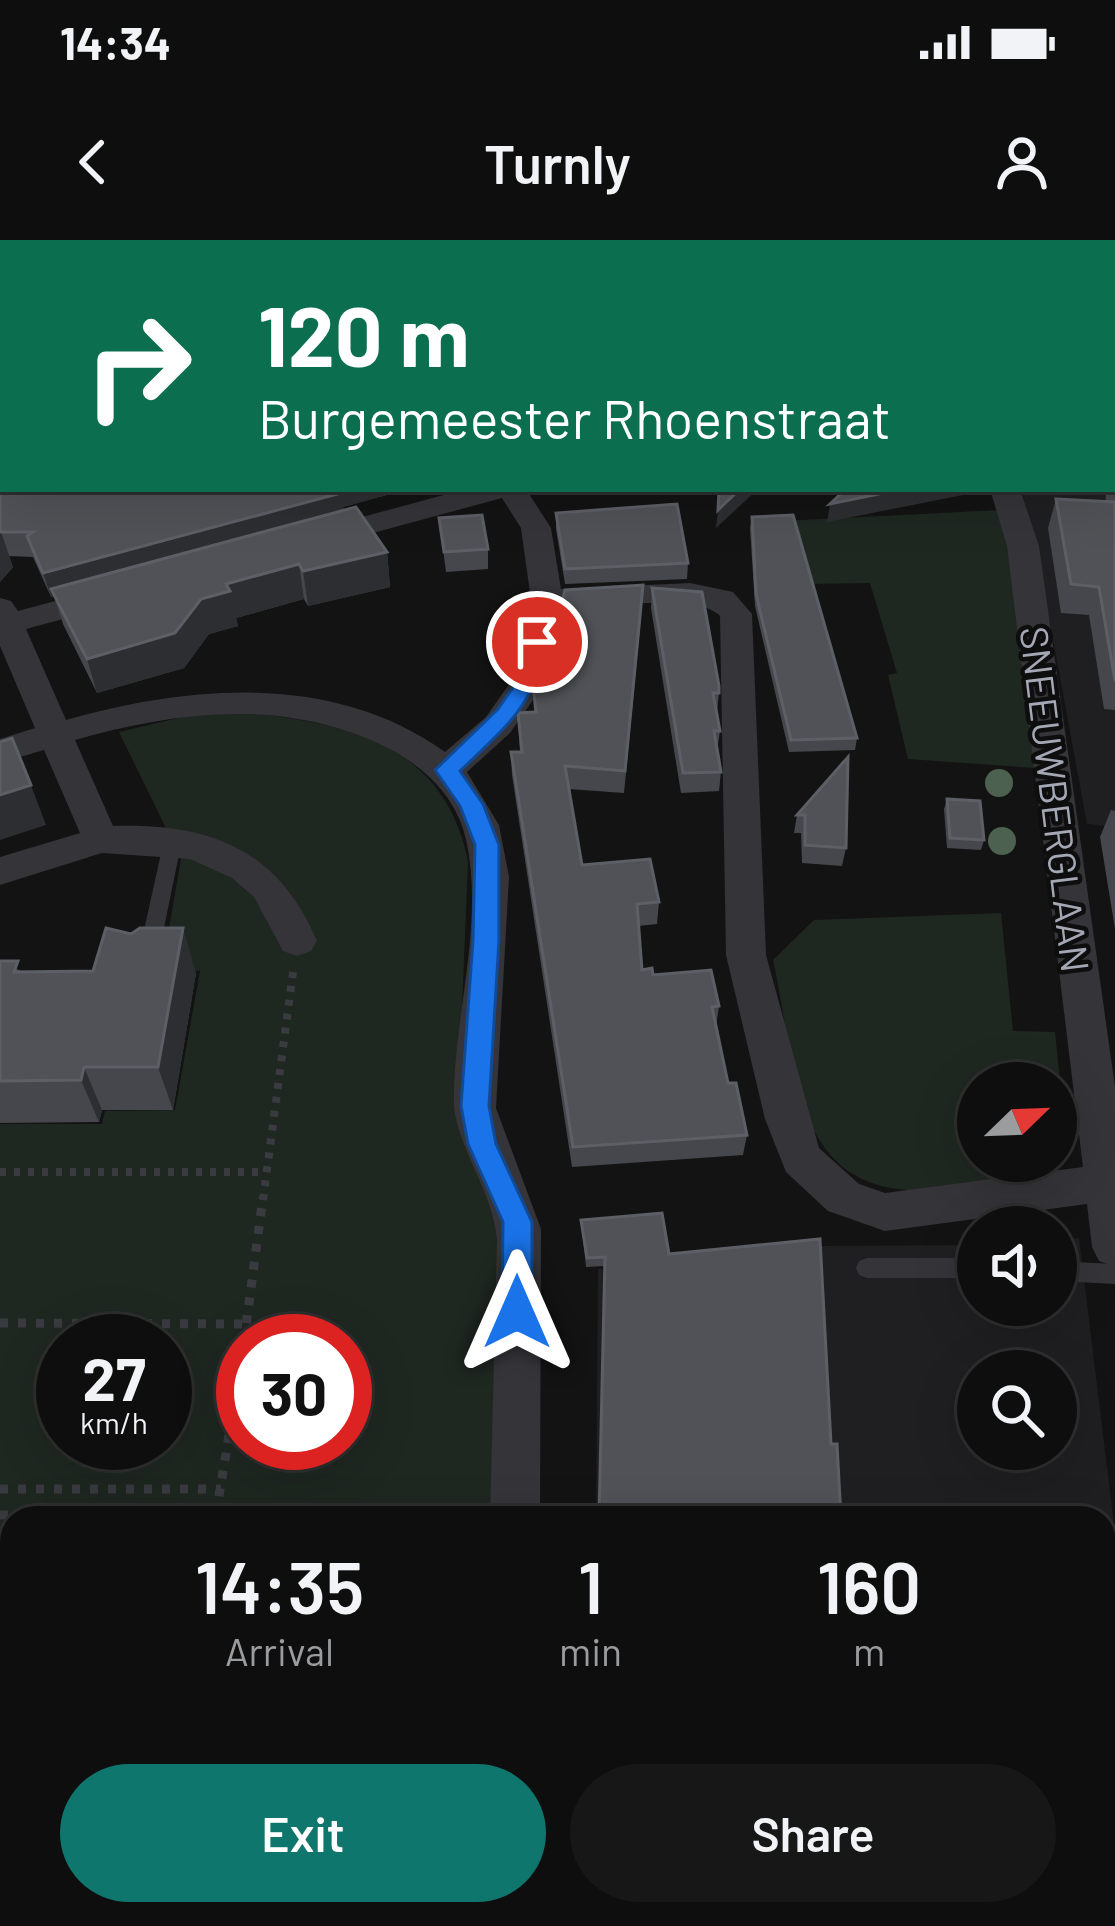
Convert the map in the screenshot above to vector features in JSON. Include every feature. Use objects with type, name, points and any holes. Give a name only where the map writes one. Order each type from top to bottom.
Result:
[{"type":"street","points":[[277,550],[489,492]]},
{"type":"street","points":[[447,770],[498,724],[527,684],[548,600],[536,528],[513,492]]},
{"type":"street","name":"SNEEUWBERGLAAN","points":[[1006,492],[1023,546],[1115,1247]]},
{"type":"street","points":[[101,840],[3,620],[142,587]]},
{"type":"street","points":[[548,600],[690,593],[722,599],[736,614],[746,955],[786,1119],[801,1159],[818,1178],[844,1198],[885,1212],[1107,1183]]},
{"type":"street","points":[[0,752],[134,711],[226,699],[291,704],[358,722],[425,752],[447,770],[471,804],[487,845],[475,1106],[482,1144],[518,1222],[515,1506]]},
{"type":"street","points":[[0,871],[101,840],[173,840],[225,857],[264,880],[289,914],[297,941]]},
{"type":"lane","points":[[146,966],[173,840]]},
{"type":"lane","points":[[867,1268],[957,1268]]},
{"type":"lane","points":[[1077,1272],[1115,1274]]},
{"type":"path","points":[[248,1314],[297,941]]},
{"type":"path","points":[[0,1172],[266,1172]]},
{"type":"path","points":[[0,1323],[216,1324]]},
{"type":"path","points":[[218,1506],[224,1470]]},
{"type":"path","points":[[0,1489],[221,1490]]},
{"type":"shaded area","points":[[1022,492],[1115,492],[1115,827],[1087,824]]},
{"type":"shaded area","points":[[1000,510],[1006,522],[1035,768],[908,759],[888,675],[897,673],[870,583],[810,584],[760,522]]},
{"type":"shaded area","points":[[239,712],[351,732],[413,764],[437,789],[456,821],[468,861],[458,1108],[505,1228],[503,1506],[0,1506],[0,1124],[102,1124],[105,1111],[175,1110],[200,971],[162,969],[181,859],[119,732],[191,715]]},
{"type":"shaded area","points":[[1001,913],[1013,1031],[1055,1032],[1058,1062],[957,1062],[957,1182],[992,1182],[946,1189],[895,1189],[857,1176],[830,1154],[811,1124],[798,1087],[773,960],[814,920]]},
{"type":"shaded area","points":[[1079,1238],[1112,1506],[596,1506],[598,1269],[820,1246],[957,1245],[957,1326],[1077,1326]]},
{"type":"building","points":[[0,492],[341,493],[43,573],[27,536],[33,532],[0,529]]},
{"type":"building","points":[[719,492],[737,492],[718,510]]},
{"type":"building","points":[[843,492],[888,492],[830,504]]},
{"type":"building","points":[[1056,499],[1115,502],[1115,681],[1099,587],[1071,584]]},
{"type":"building","points":[[677,504],[688,563],[565,569],[556,513]]},
{"type":"building","points":[[356,507],[387,552],[303,571],[299,564],[226,584],[230,591],[201,599],[175,633],[87,659],[51,589]]},
{"type":"building","points":[[482,515],[488,549],[444,552],[439,518]]},
{"type":"building","points":[[793,515],[857,738],[791,740],[756,594],[752,517]]},
{"type":"building","points":[[643,585],[625,771],[565,766],[582,865],[650,859],[659,902],[637,904],[642,970],[652,968],[653,975],[711,970],[719,1006],[712,1007],[728,1083],[736,1083],[747,1135],[573,1147],[511,752],[522,752],[518,713],[536,712],[533,684],[540,674],[551,673],[549,659],[554,637],[560,637],[558,619],[565,590]]},
{"type":"building","points":[[652,588],[702,592],[719,686],[719,693],[713,693],[721,772],[683,773]]},
{"type":"building","points":[[12,738],[31,785],[0,795],[0,742]]},
{"type":"building","points":[[848,757],[846,848],[805,845],[805,815],[797,815]]},
{"type":"building","points":[[947,799],[980,801],[984,840],[950,838]]},
{"type":"building","points":[[106,928],[131,934],[140,928],[183,928],[158,1067],[84,1067],[81,1080],[0,1081],[0,961],[18,961],[14,972],[93,971]]},
{"type":"building","points":[[662,1213],[669,1254],[820,1239],[831,1444],[837,1444],[840,1506],[599,1506],[605,1257],[587,1258],[581,1220]]},
{"type":"route","points":[[517,1312],[518,1222],[482,1144],[475,1106],[487,845],[471,804],[447,770],[506,714],[527,684],[537,642]]}]
